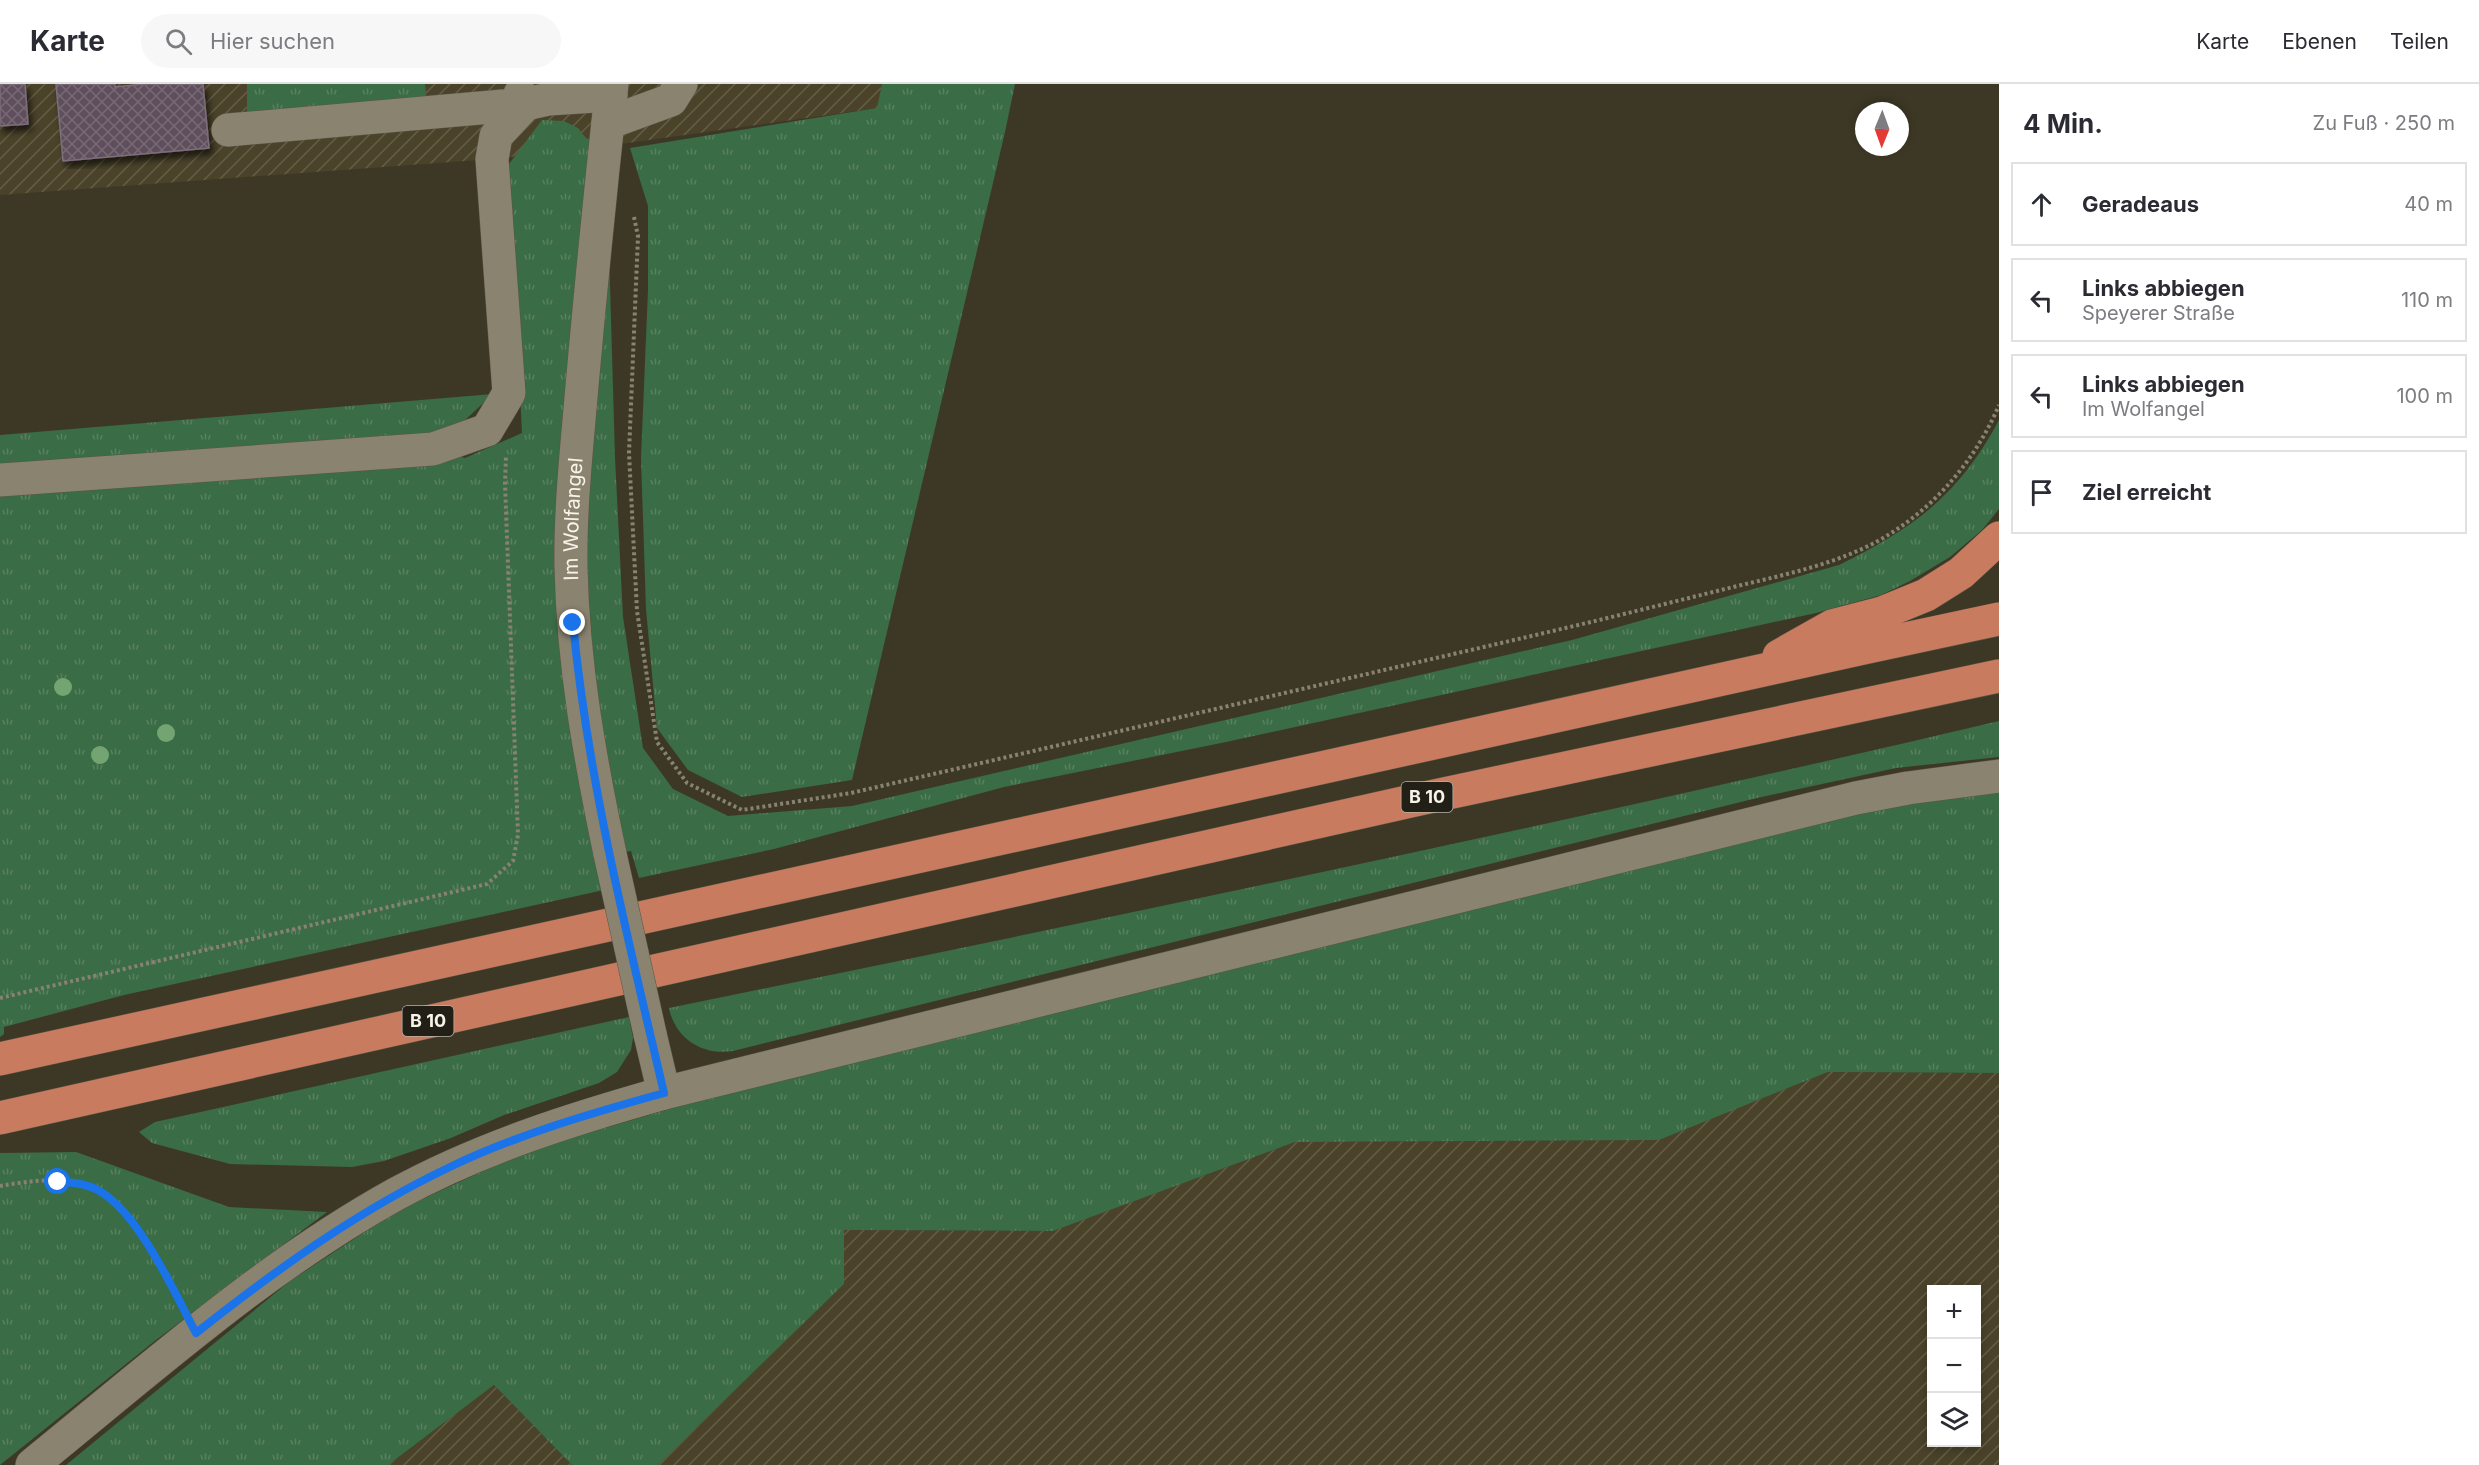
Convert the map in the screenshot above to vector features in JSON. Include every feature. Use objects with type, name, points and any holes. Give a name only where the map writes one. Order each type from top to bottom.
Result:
[{"type":"highway","points":[[1749,672],[1832,626],[1881,614],[1926,595],[1961,573],[1999,538]]},
{"type":"highway","points":[[0,1059],[1749,672],[1999,620]]},
{"type":"highway","name":"B 10","points":[[0,1118],[1420,799],[1999,676]]},
{"type":"street","points":[[228,130],[521,94],[549,99],[671,100],[681,84]]},
{"type":"street","points":[[0,480],[433,449],[487,430],[509,393],[492,159],[496,136],[521,94]]},
{"type":"street","name":"Im Wolfangel","points":[[611,101],[592,266],[577,439],[571,566],[579,677],[592,768],[664,1093]]},
{"type":"street","points":[[32,1465],[286,1263],[340,1227],[398,1193],[453,1165],[556,1125],[664,1093],[1856,798],[1908,788],[1999,776]]},
{"type":"path","points":[[632,206],[638,236],[629,453],[637,611],[657,742],[687,783],[742,810],[852,793],[1571,627],[1775,577],[1840,558],[1877,541],[1913,517],[1945,488],[1978,449],[1999,405]]},
{"type":"path","points":[[0,998],[488,884],[513,861],[518,835],[505,484],[506,450]]},
{"type":"path","points":[[0,1186],[46,1181],[71,1182],[92,1187],[114,1202],[130,1217],[196,1333]]},
{"type":"shaded area","points":[[0,84],[882,84],[878,108],[606,146],[492,159],[0,195]]},
{"type":"shaded area","points":[[1828,1072],[1999,1073],[1999,1465],[658,1465],[844,1284],[844,1230],[1053,1231],[1295,1142],[1659,1140]]},
{"type":"shaded area","points":[[494,1385],[572,1465],[388,1465]]},
{"type":"green space","points":[[247,84],[425,84],[427,103],[247,116]]},
{"type":"green space","points":[[882,84],[1015,84],[852,780],[742,797],[688,770],[657,728],[646,609],[641,458],[648,290],[648,206],[630,148],[877,108]]},
{"type":"green space","points":[[542,120],[564,121],[578,128],[586,138],[606,146],[615,458],[623,617],[643,748],[673,789],[728,816],[852,806],[1572,640],[1839,565],[1890,537],[1932,507],[1968,469],[1999,420],[1999,509],[1982,530],[1950,557],[1910,581],[1881,595],[1816,613],[1226,742],[1004,787],[774,849],[639,878],[631,851],[597,857],[604,890],[124,995],[4,1027],[4,1034],[0,1037],[0,435],[493,394],[434,449],[465,458],[522,433],[509,164]]},
{"type":"green space","points":[[1999,721],[1999,757],[1896,768],[1757,798],[733,1051],[711,1051],[692,1043],[677,1028],[669,1008],[1335,869],[1667,797]]},
{"type":"green space","points":[[1999,791],[1999,1073],[1828,1072],[1659,1140],[1295,1142],[1053,1231],[844,1230],[844,1284],[658,1465],[572,1465],[494,1385],[388,1465],[66,1465],[290,1281],[398,1210],[527,1151],[683,1105],[1861,813],[1969,793]]},
{"type":"green space","points":[[629,1017],[633,1038],[631,1050],[617,1072],[599,1083],[504,1115],[451,1138],[384,1161],[352,1167],[230,1164],[152,1143],[139,1132],[155,1122]]},
{"type":"green space","points":[[76,1152],[229,1207],[327,1212],[156,1340],[0,1465],[0,1153]]},
{"type":"building","points":[[0,84],[25,84],[28,124],[0,126]]},
{"type":"building","points":[[56,84],[115,84],[115,87],[144,84],[203,84],[209,148],[63,161]]},
{"type":"route","points":[[58,1182],[71,1182],[92,1187],[114,1202],[130,1217],[196,1333],[286,1263],[340,1227],[398,1193],[453,1165],[556,1125],[664,1093],[592,768],[573,623]]}]
